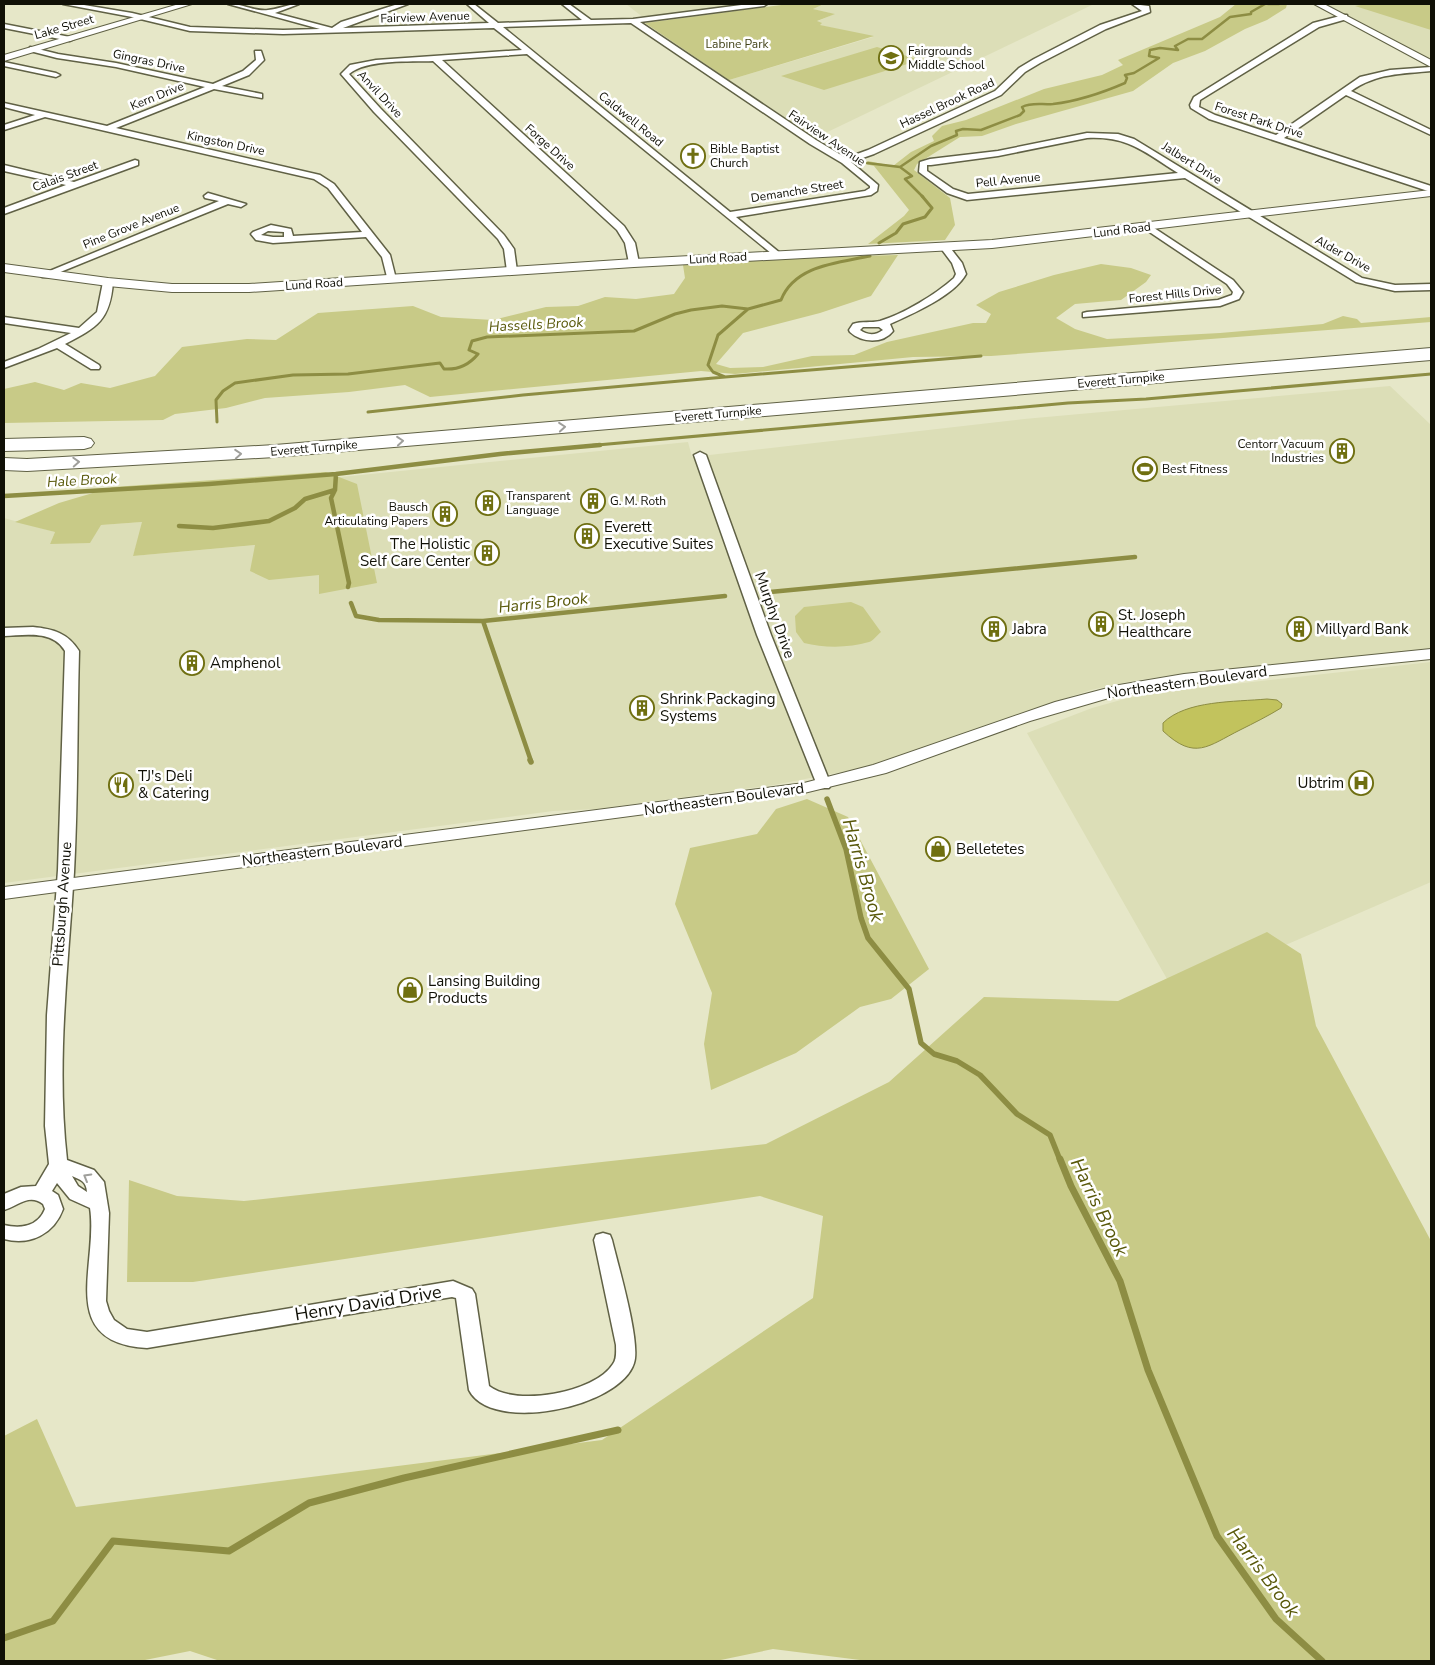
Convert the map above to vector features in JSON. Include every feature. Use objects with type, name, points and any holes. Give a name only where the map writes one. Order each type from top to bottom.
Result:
[{"type":"highway","name":"Everett Turnpike","points":[[4,446],[124,442],[306,431],[1429,342]]},
{"type":"highway","name":"Everett Turnpike","points":[[4,465],[293,450],[1429,342]]},
{"type":"highway","points":[[4,438],[124,442]]},
{"type":"street","name":"Fairview Avenue","points":[[68,4],[183,28],[208,31],[332,31],[633,20],[813,142],[845,161],[874,185],[874,189],[868,193]]},
{"type":"street","name":"Lake Street","points":[[4,58],[188,4]]},
{"type":"street","points":[[232,4],[320,26],[332,31],[344,24],[404,4]]},
{"type":"street","points":[[267,12],[296,4]]},
{"type":"street","name":"Caldwell Road","points":[[470,4],[776,254]]},
{"type":"street","points":[[565,4],[589,22]]},
{"type":"street","points":[[633,20],[764,4]]},
{"type":"street","name":"Hassel Brook Road","points":[[845,161],[871,152],[998,93],[1008,86],[1022,70],[1037,61],[1103,27],[1146,12],[1146,8],[1135,4]]},
{"type":"street","points":[[1318,4],[1431,64]]},
{"type":"street","name":"Forest Park Drive","points":[[1344,17],[1316,25],[1194,102],[1195,108],[1199,111],[1431,189]]},
{"type":"street","points":[[4,27],[70,39]]},
{"type":"street","name":"Gingras Drive","points":[[33,49],[57,56],[110,64],[259,96]]},
{"type":"street","name":"Anvil Drive","points":[[512,271],[508,249],[501,237],[377,110],[345,74],[353,67],[372,62],[528,52]]},
{"type":"street","name":"Kern Drive","points":[[106,129],[250,72],[260,60],[258,53]]},
{"type":"street","name":"Forge Drive","points":[[436,59],[621,228],[630,243],[634,262]]},
{"type":"street","points":[[4,64],[56,75]]},
{"type":"street","points":[[1278,138],[1364,79],[1379,74],[1431,68]]},
{"type":"street","points":[[1344,91],[1431,133]]},
{"type":"street","name":"Kingston Drive","points":[[4,105],[293,170],[316,177],[331,186],[387,257],[391,279]]},
{"type":"street","points":[[4,128],[42,115]]},
{"type":"street","name":"Jalbert Drive","points":[[1118,136],[1131,140],[1251,214]]},
{"type":"street","name":"Pell Avenue","points":[[1118,136],[1061,140],[1008,152],[930,162],[923,164],[923,172],[950,191],[967,197],[1186,175]]},
{"type":"street","name":"Calais Street","points":[[4,211],[135,163]]},
{"type":"street","points":[[4,168],[75,185]]},
{"type":"street","name":"Demanche Street","points":[[729,215],[868,193]]},
{"type":"street","name":"Lund Road","points":[[4,268],[108,282],[205,289],[391,279],[634,262],[945,247],[1148,227],[1431,193]]},
{"type":"street","points":[[208,196],[241,204]]},
{"type":"street","name":"Pine Grove Avenue","points":[[45,275],[227,201]]},
{"type":"street","name":"Alder Drive","points":[[1251,214],[1359,280],[1398,288],[1431,287]]},
{"type":"street","name":"Forest Hills Drive","points":[[1087,315],[1220,304],[1236,297],[1238,292],[1230,282],[1148,227]]},
{"type":"street","points":[[289,239],[368,234]]},
{"type":"street","points":[[880,324],[948,289],[959,280],[960,270],[945,247]]},
{"type":"street","points":[[4,365],[58,344],[92,322],[103,311],[108,282]]},
{"type":"street","points":[[4,320],[79,331]]},
{"type":"street","points":[[58,344],[95,366]]},
{"type":"street","name":"Murphy Drive","points":[[700,456],[764,635],[824,784]]},
{"type":"street","name":"Pittsburgh Avenue","points":[[4,632],[50,633],[65,640],[72,651],[70,776],[54,1049],[54,1126],[58,1164]]},
{"type":"street","name":"Northeastern Boulevard","points":[[4,893],[824,784],[892,767],[1034,714],[1129,688],[1209,677],[1431,654]]},
{"type":"street","points":[[41,1194],[58,1164]]},
{"type":"street","name":"Henry David Drive","points":[[58,1164],[64,1183],[71,1192],[99,1204],[96,1301],[99,1313],[106,1326],[117,1334],[133,1340],[147,1340],[452,1289],[465,1294],[479,1390],[490,1399],[505,1402],[533,1404],[563,1400],[589,1391],[606,1382],[621,1370],[626,1359],[626,1345],[603,1240]]},
{"type":"street","points":[[4,1203],[21,1194],[41,1194],[48,1197],[54,1206],[52,1216],[46,1224],[34,1232],[24,1235],[4,1232]]},
{"type":"shaded area","points":[[626,4],[741,4],[644,18]]},
{"type":"shaded area","name":"Fairgrounds Middle School","points":[[825,4],[1094,4],[815,138],[729,80],[873,37],[819,25],[816,22],[834,14],[812,9]]},
{"type":"shaded area","points":[[1325,4],[1431,4],[1431,60],[1374,29]]},
{"type":"shaded area","points":[[1390,386],[1431,425],[1431,649],[1186,673],[1127,682],[1091,690],[922,749],[857,769],[774,785],[597,809],[553,811],[4,883],[4,518],[55,532],[50,544],[100,525],[143,522],[133,556],[256,545],[331,478],[688,442],[692,457],[1024,419]]},
{"type":"shaded area","points":[[1431,662],[1431,882],[1175,993],[1027,733],[1092,708],[1128,698],[1163,692]]},
{"type":"shaded area","points":[[1277,700],[1282,704],[1281,708],[1202,748],[1184,746],[1163,731],[1163,723],[1173,715],[1184,710],[1226,702]]},
{"type":"green space","name":"Labine Park","points":[[789,4],[824,4],[813,9],[835,14],[817,21],[822,23],[820,25],[874,36],[729,80],[645,23]]},
{"type":"green space","points":[[1236,4],[1287,4],[1286,8],[1267,20],[1245,29],[1205,51],[1173,63],[1133,91],[1016,124],[982,136],[960,137],[917,164],[914,170],[950,198],[955,225],[945,240],[868,244],[909,210],[874,166],[865,164],[868,161],[893,166],[911,152],[934,141],[932,136],[942,126],[966,120],[1044,89],[1102,75],[1123,65],[1118,60],[1220,17]]},
{"type":"green space","points":[[1366,4],[1431,4],[1431,30],[1355,6]]},
{"type":"green space","points":[[877,47],[920,60],[824,90],[781,76]]},
{"type":"green space","points":[[898,255],[871,296],[820,313],[743,333],[716,364],[730,368],[763,367],[812,356],[854,355],[887,342],[973,323],[986,323],[991,314],[976,305],[999,292],[1054,275],[1101,264],[1131,268],[1151,275],[1146,282],[1121,300],[1075,304],[1056,318],[1075,329],[1107,339],[1220,333],[1323,324],[1343,316],[1357,319],[1361,323],[1431,317],[1431,322],[991,356],[913,357],[735,374],[701,371],[430,397],[405,385],[349,392],[265,398],[226,408],[175,414],[163,420],[4,423],[4,389],[35,382],[64,390],[81,383],[110,388],[155,376],[182,347],[247,339],[276,340],[318,313],[413,306],[441,317],[493,320],[546,307],[578,306],[605,297],[636,299],[674,294],[685,278],[683,265],[713,260]]},
{"type":"green space","points":[[326,472],[357,484],[377,583],[319,594],[319,575],[269,580],[250,571],[255,545],[133,556],[142,522],[101,525],[90,543],[50,544],[55,532],[15,522],[59,503],[113,487]]},
{"type":"green space","points":[[851,602],[863,607],[881,632],[870,641],[836,647],[820,646],[804,643],[796,632],[795,616],[804,607]]},
{"type":"green space","points":[[807,799],[848,817],[929,969],[891,999],[860,1007],[796,1053],[711,1090],[704,1044],[712,993],[675,904],[690,848],[757,834],[776,809]]},
{"type":"green space","points":[[1267,932],[1301,954],[1316,1026],[1431,1241],[1431,1661],[868,1661],[773,1649],[716,1661],[220,1661],[190,1651],[140,1661],[4,1661],[4,1436],[37,1419],[76,1507],[602,1440],[813,1298],[823,1216],[760,1196],[193,1282],[127,1282],[129,1180],[177,1196],[244,1201],[766,1144],[889,1082],[984,997],[1118,1001]]},
{"type":"waterway","name":"Hassells Brook","points":[[900,167],[931,146],[957,135],[956,131],[963,129],[981,130],[1020,115],[1024,111],[1022,107],[1026,105],[1072,101],[1125,83],[1127,78],[1125,75],[1134,73],[1159,58],[1149,56],[1150,50],[1160,48],[1178,50],[1175,46],[1188,39],[1202,39],[1230,17],[1251,14],[1251,12],[1265,4]]},
{"type":"waterway","name":"Hassells Brook","points":[[1268,4],[1279,4]]},
{"type":"waterway","points":[[867,163],[900,167]]},
{"type":"waterway","name":"Hassells Brook","points":[[900,167],[912,176],[905,179],[922,196]]},
{"type":"waterway","name":"Hassells Brook","points":[[879,243],[896,233],[903,224],[925,217],[932,208],[922,196]]},
{"type":"waterway","name":"Hassells Brook","points":[[748,309],[781,300],[796,279],[807,273],[831,264],[870,256]]},
{"type":"waterway","name":"Hassells Brook","points":[[217,422],[216,400],[223,391],[235,383],[293,375],[348,374],[440,363],[444,369],[454,369],[467,364],[478,354],[469,350],[472,341],[487,337],[634,331],[675,314],[691,310],[722,306],[748,309]]},
{"type":"waterway","points":[[725,377],[713,372],[708,365],[718,335],[748,309]]},
{"type":"waterway","points":[[725,377],[981,356]]},
{"type":"waterway","points":[[586,446],[1068,403],[1146,399],[1431,374]]},
{"type":"waterway","points":[[368,412],[523,395],[725,377]]},
{"type":"waterway","points":[[336,474],[500,454],[600,445]]},
{"type":"waterway","name":"Hassells Brook","points":[[4,496],[209,484],[336,474]]},
{"type":"waterway","name":"Hassells Brook","points":[[335,490],[336,474]]},
{"type":"waterway","points":[[179,526],[213,528],[269,521],[295,508],[305,499],[335,490]]},
{"type":"waterway","name":"Hassells Brook","points":[[335,490],[331,498],[349,583],[348,587]]},
{"type":"waterway","points":[[770,592],[1135,557]]},
{"type":"waterway","name":"Harris Brook","points":[[483,621],[725,596]]},
{"type":"waterway","name":"Hassells Brook","points":[[351,603],[356,616],[379,620],[483,621]]},
{"type":"waterway","points":[[483,621],[531,761]]},
{"type":"waterway","name":"Harris Brook","points":[[827,799],[846,849],[861,918],[868,938],[909,989],[921,1043],[934,1054],[957,1061],[980,1075],[1017,1114],[1050,1135],[1060,1160]]},
{"type":"waterway","name":"Harris Brook","points":[[1060,1159],[1071,1186],[1120,1281],[1148,1370],[1217,1536],[1276,1619],[1322,1661]]},
{"type":"waterway","points":[[4,1638],[53,1621],[113,1541],[229,1551],[309,1503],[404,1478],[618,1430]]},
{"type":"place","name":"Fairgrounds Middle School","points":[[891,58]]},
{"type":"place","name":"Bible Baptist Church","points":[[693,156]]},
{"type":"place","name":"Centorr Vacuum Industries","points":[[1342,451]]},
{"type":"place","name":"Best Fitness","points":[[1145,469]]},
{"type":"place","name":"G. M. Roth","points":[[593,501]]},
{"type":"place","name":"Transparent Language","points":[[488,503]]},
{"type":"place","name":"Bausch Articulating Papers","points":[[445,514]]},
{"type":"place","name":"Everett Executive Suites","points":[[587,536]]},
{"type":"place","name":"The Holistic Self Care Center","points":[[487,553]]},
{"type":"place","name":"St. Joseph Healthcare","points":[[1101,624]]},
{"type":"place","name":"Jabra","points":[[994,629]]},
{"type":"place","name":"Millyard Bank","points":[[1299,629]]},
{"type":"place","name":"Amphenol","points":[[192,663]]},
{"type":"place","name":"Shrink Packaging Systems","points":[[642,708]]},
{"type":"place","name":"Ubtrim","points":[[1361,783]]},
{"type":"place","name":"TJ's Deli & Catering","points":[[121,785]]},
{"type":"place","name":"Belletetes","points":[[938,849]]},
{"type":"place","name":"Lansing Building Products","points":[[410,990]]},
{"type":"water label","name":"Hale Brook","points":[[82,480]]}]
